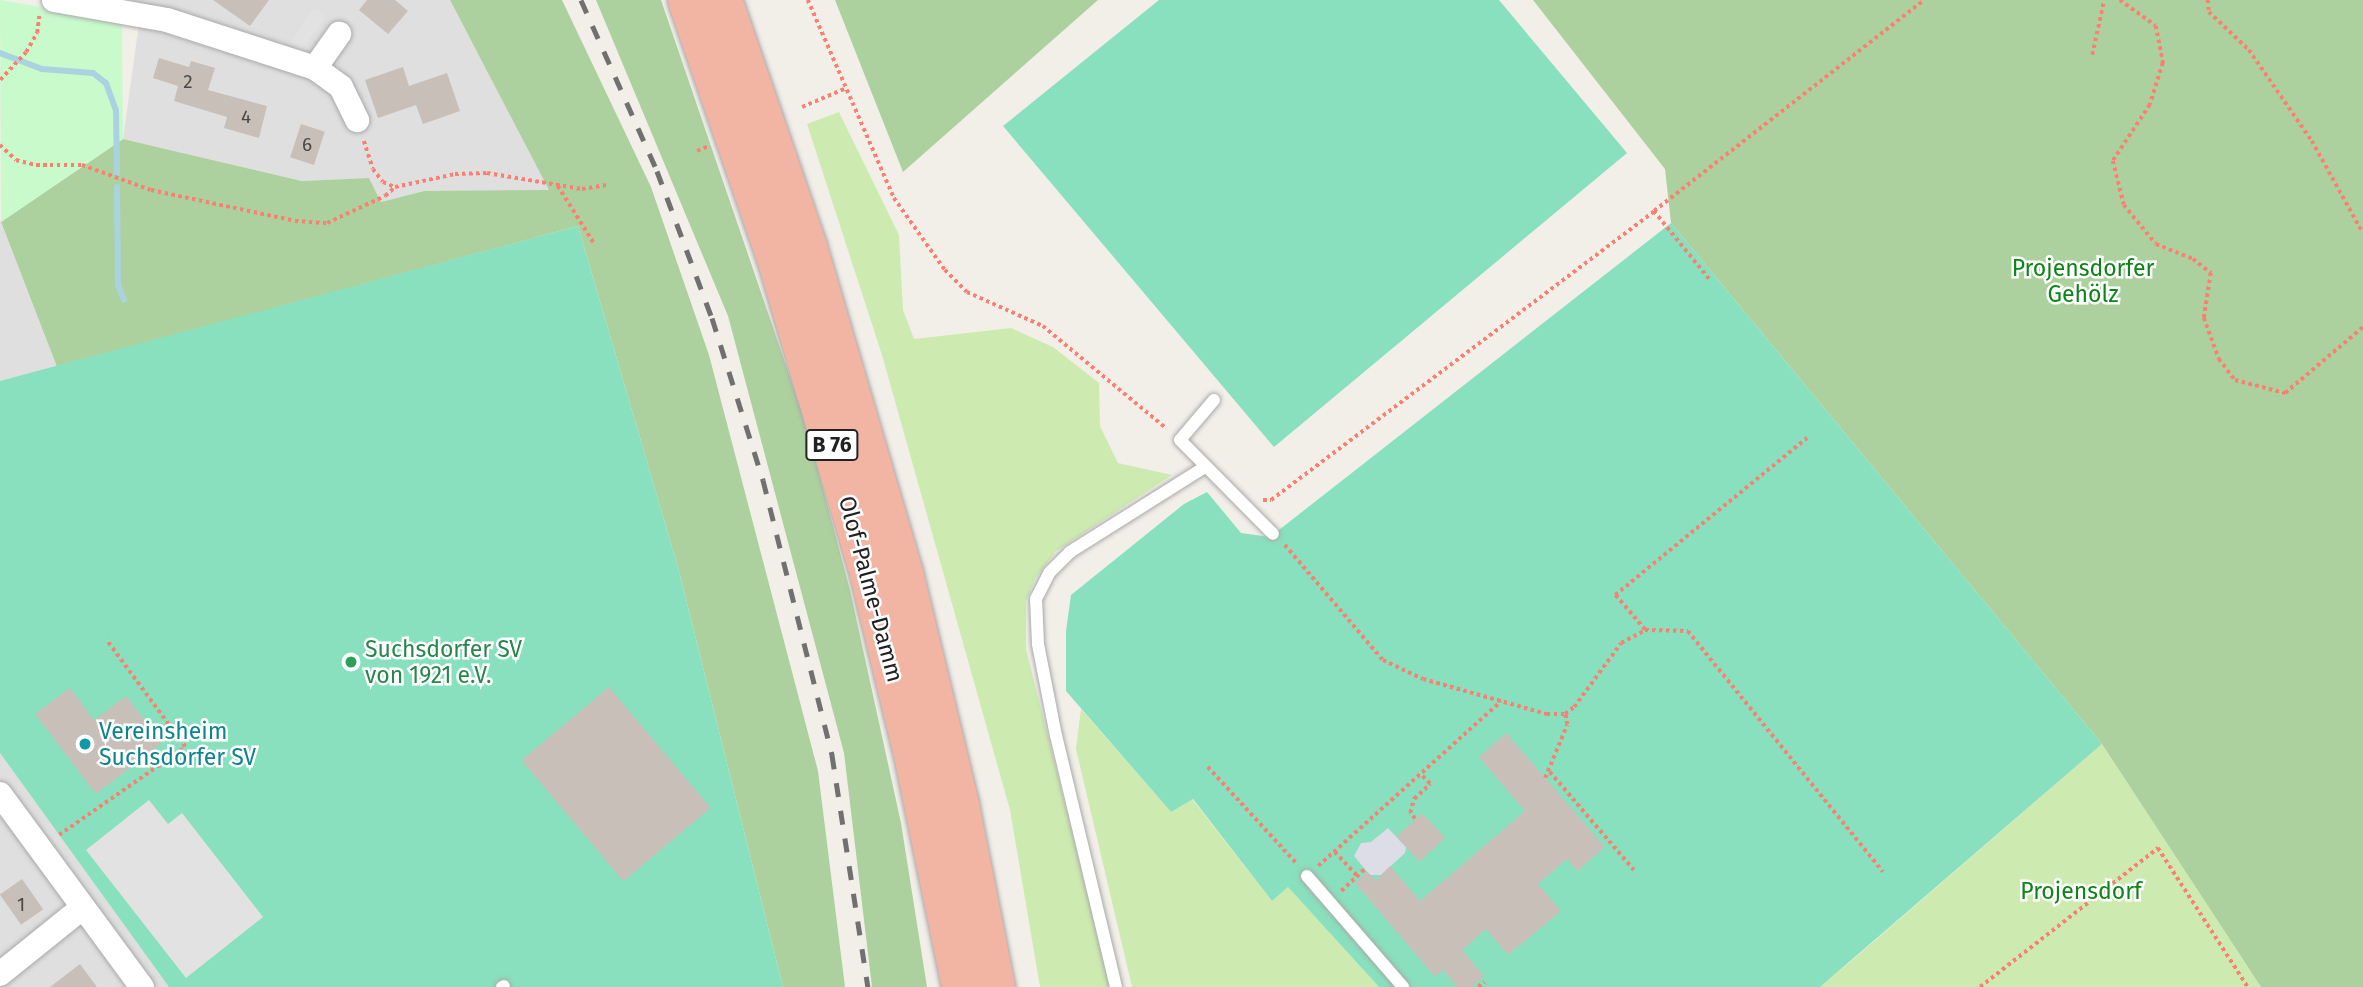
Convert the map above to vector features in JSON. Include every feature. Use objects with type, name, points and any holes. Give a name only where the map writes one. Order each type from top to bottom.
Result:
[{"type":"highway","name":"Olof-Palme-Damm","points":[[687,0],[777,261],[867,566],[912,750],[961,987]]},
{"type":"highway","name":"Olof-Palme-Damm","points":[[723,0],[808,247],[904,573],[951,767],[996,987]]},
{"type":"street","points":[[47,4],[167,20],[315,68],[341,87],[357,120]]},
{"type":"street","points":[[315,68],[339,34]]},
{"type":"street","points":[[0,794],[142,987]]},
{"type":"street","points":[[0,974],[82,908]]},
{"type":"lane","points":[[1214,400],[1180,440],[1273,534]]},
{"type":"lane","points":[[1116,987],[1056,736],[1038,644],[1036,599],[1050,572],[1070,552],[1206,467]]},
{"type":"lane","points":[[1307,876],[1403,987]]},
{"type":"path","points":[[808,0],[844,89],[894,198],[958,285],[1043,326],[1180,440]]},
{"type":"path","points":[[1240,500],[1271,500],[1654,211],[1924,0]]},
{"type":"path","points":[[2092,55],[2104,0]]},
{"type":"path","points":[[2120,0],[2156,26],[2164,62],[2150,104],[2113,161],[2124,205],[2156,244],[2211,273],[2204,318],[2220,359],[2235,380],[2286,393],[2363,327]]},
{"type":"path","points":[[2208,0],[2209,12],[2249,50],[2312,141],[2363,233]]},
{"type":"path","points":[[0,80],[16,66],[26,52],[37,33],[47,4]]},
{"type":"path","points":[[802,107],[844,89]]},
{"type":"path","points":[[357,120],[373,169],[395,187]]},
{"type":"path","points":[[0,145],[16,160],[36,165],[82,165],[151,190],[295,221],[327,223],[385,197],[395,187],[455,174],[487,173],[582,189],[607,185]]},
{"type":"path","points":[[558,186],[595,244]]},
{"type":"path","points":[[1654,211],[1710,280]]},
{"type":"path","points":[[1644,630],[1615,595],[1807,438]]},
{"type":"path","points":[[1273,534],[1305,564],[1383,660],[1423,679],[1501,701],[1565,714]]},
{"type":"path","points":[[1545,778],[1550,772],[1567,725],[1565,714],[1622,643],[1644,630],[1688,631],[1883,872]]},
{"type":"path","points":[[40,848],[185,747],[106,640]]},
{"type":"path","points":[[1208,767],[1307,876],[1501,701]]},
{"type":"path","points":[[1550,772],[1634,870]]},
{"type":"path","points":[[1415,819],[1410,813],[1414,799],[1430,785],[1420,774]]},
{"type":"path","points":[[1980,987],[2158,848],[2248,987]]},
{"type":"path","points":[[1335,851],[1357,876]]},
{"type":"path","points":[[1329,902],[1365,869]]},
{"type":"path","points":[[1478,987],[1484,982]]},
{"type":"shaded area","points":[[54,0],[450,0],[550,191],[424,191],[381,202],[369,178],[302,181],[123,139],[140,16]]},
{"type":"shaded area","points":[[314,8],[326,16],[301,52],[289,44]]},
{"type":"shaded area","points":[[0,220],[57,367],[0,381]]},
{"type":"shaded area","points":[[0,753],[169,987],[0,987]]},
{"type":"shaded area","points":[[149,800],[168,824],[182,813],[263,917],[186,978],[86,850]]},
{"type":"shaded area","points":[[1388,828],[1406,847],[1405,853],[1381,875],[1370,875],[1354,856],[1361,843],[1371,842]]},
{"type":"green space","points":[[0,0],[122,21],[123,139],[1,222]]},
{"type":"green space","points":[[450,0],[562,0],[651,187],[709,355],[818,771],[845,987],[783,987],[679,571],[578,226],[57,367],[1,222],[123,139],[302,181],[369,178],[381,202],[424,191],[549,190]]},
{"type":"green space","points":[[596,0],[661,0],[805,421],[850,590],[901,823],[927,987],[872,987],[844,753],[728,316]]},
{"type":"green space","points":[[835,0],[1098,0],[903,172]]},
{"type":"green space","points":[[1159,0],[1499,0],[1627,153],[1274,447],[1003,126]]},
{"type":"green space","name":"Projensdorfer Gehölz","points":[[1533,0],[2363,0],[2363,987],[2261,987],[2102,744],[1671,223],[1665,169]]},
{"type":"green space","points":[[839,112],[899,235],[903,310],[914,339],[1011,328],[1053,347],[1099,383],[1100,426],[1118,463],[1172,475],[1056,551],[1035,579],[1026,601],[1026,649],[1111,987],[1040,987],[1010,810],[882,355],[807,124]]},
{"type":"green space","points":[[1671,223],[2102,744],[1820,987],[1379,987],[1288,887],[1272,901],[1193,799],[1171,812],[1066,691],[1066,631],[1071,595],[1184,504],[1207,492],[1241,533],[1270,537]]},
{"type":"green space","name":"Suchsdorfer SV von 1921 e.V.","points":[[578,226],[679,571],[783,987],[169,987],[0,753],[0,381]]},
{"type":"green space","points":[[1081,709],[1171,812],[1192,799],[1272,901],[1288,887],[1379,987],[1132,987],[1076,749]]},
{"type":"green space","name":"Projensdorf","points":[[2102,744],[2261,987],[1820,987],[1857,956]]},
{"type":"building","points":[[213,0],[269,0],[250,26]]},
{"type":"building","points":[[367,0],[395,0],[408,11],[388,34],[359,10]]},
{"type":"building","points":[[159,58],[189,67],[191,61],[215,68],[208,90],[267,106],[259,138],[224,128],[227,117],[174,101],[178,86],[153,78]]},
{"type":"building","points":[[403,67],[409,86],[447,73],[460,111],[423,124],[416,105],[378,118],[365,80]]},
{"type":"building","points":[[301,124],[325,132],[314,165],[290,157]]},
{"type":"building","points":[[609,687],[711,808],[623,881],[522,760]]},
{"type":"building","name":"Vereinsheim Suchsdorfer SV","points":[[70,688],[94,720],[126,696],[162,743],[96,794],[35,714]]},
{"type":"building","points":[[1506,733],[1605,847],[1577,871],[1567,859],[1538,884],[1561,911],[1508,955],[1486,929],[1462,950],[1484,976],[1471,987],[1457,987],[1443,970],[1435,977],[1355,883],[1367,872],[1376,880],[1390,866],[1420,901],[1525,811],[1479,757]]},
{"type":"building","points":[[1422,813],[1445,838],[1420,862],[1396,837]]},
{"type":"building","points":[[22,879],[43,909],[21,925],[0,894]]},
{"type":"building","points":[[80,964],[97,987],[50,987]]},
{"type":"waterway","points":[[0,53],[42,69],[93,73],[106,83],[116,110],[117,174]]},
{"type":"waterway","points":[[117,187],[118,285],[124,300]]},
{"type":"railway","points":[[581,0],[657,171],[712,318],[763,480],[832,755],[868,987]]},
{"type":"place","name":"Suchsdorfer SV von 1921 e.V.","points":[[351,662]]},
{"type":"place","name":"Vereinsheim Suchsdorfer SV","points":[[85,744]]}]
